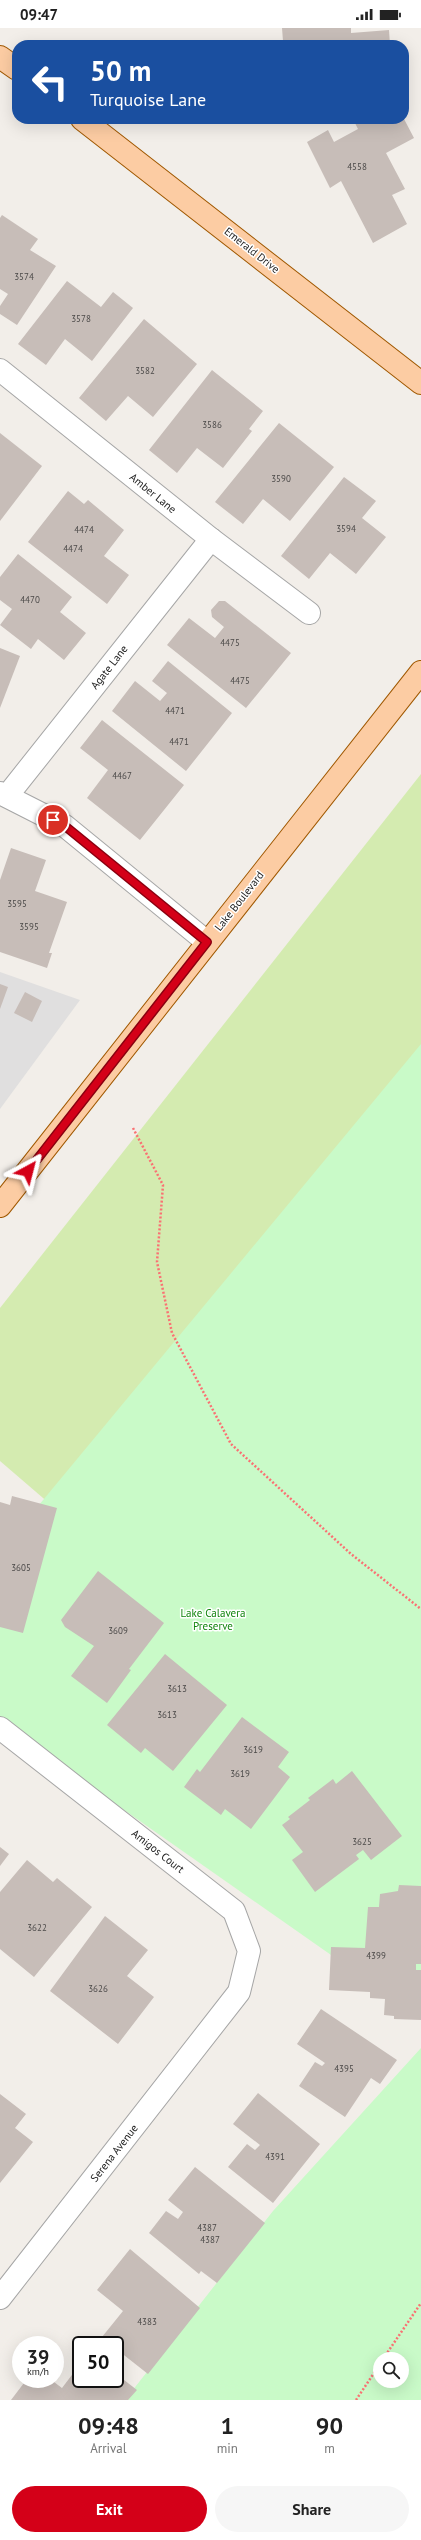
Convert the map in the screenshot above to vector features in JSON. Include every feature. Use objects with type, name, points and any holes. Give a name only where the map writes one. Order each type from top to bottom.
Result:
[{"type":"main road","points":[[0,57],[12,65]]},
{"type":"main road","name":"Emerald Drive","points":[[88,124],[421,383]]},
{"type":"main road","name":"Lake Boulevard","points":[[0,1206],[421,672]]},
{"type":"street","name":"Amber Lane","points":[[0,370],[211,539],[309,613]]},
{"type":"street","name":"Agate Lane","points":[[4,795],[211,539]]},
{"type":"street","points":[[4,795],[65,826],[207,942]]},
{"type":"street","name":"Amigos Court","points":[[0,1728],[234,1911],[249,1951],[239,1992],[227,2007]]},
{"type":"street","name":"Serena Avenue","points":[[1,2296],[227,2007]]},
{"type":"path","points":[[133,1128],[163,1185],[157,1262],[172,1333],[231,1444],[351,1554],[421,1609]]},
{"type":"path","points":[[388,2352],[421,2303]]},
{"type":"path","points":[[356,2400],[373,2374]]},
{"type":"shaded area","points":[[0,972],[80,1000],[0,1109]]},
{"type":"green space","points":[[421,774],[421,1823],[0,1461],[0,1308]]},
{"type":"green space","name":"Lake Calavera Preserve","points":[[421,1044],[421,2018],[0,1723],[0,1552]]},
{"type":"green space","points":[[421,2048],[421,2400],[125,2400],[273,2211]]},
{"type":"building","points":[[282,28],[351,28],[351,33],[389,30],[390,40],[283,40]]},
{"type":"building","points":[[356,124],[407,124],[414,138],[386,153],[405,189],[392,195],[407,224],[373,243],[341,181],[330,188],[307,142],[328,130],[334,142],[358,129]]},
{"type":"building","points":[[2,215],[38,239],[30,250],[56,266],[17,325],[0,314],[0,306],[8,294],[0,289],[0,218]]},
{"type":"building","points":[[67,281],[101,307],[113,292],[133,308],[92,361],[65,339],[46,365],[18,344]]},
{"type":"building","points":[[144,319],[197,364],[153,417],[128,396],[106,421],[79,398]]},
{"type":"building","points":[[212,370],[263,411],[249,429],[252,431],[223,468],[197,448],[177,473],[149,450]]},
{"type":"building","points":[[279,423],[334,467],[290,521],[263,499],[243,524],[215,502]]},
{"type":"building","points":[[0,433],[42,466],[0,521]]},
{"type":"building","points":[[344,477],[376,501],[362,518],[386,537],[356,574],[330,553],[309,579],[281,556]]},
{"type":"building","points":[[68,491],[84,504],[88,500],[124,530],[104,556],[129,575],[107,604],[28,542]]},
{"type":"building","points":[[18,554],[72,597],[60,612],[86,633],[64,660],[38,639],[31,649],[0,625],[12,609],[0,600],[0,577]]},
{"type":"building","points":[[219,601],[225,601],[291,653],[246,708],[167,645],[189,618],[215,638],[224,627],[212,617],[211,610]]},
{"type":"building","points":[[0,648],[20,656],[0,708]]},
{"type":"building","points":[[168,661],[232,713],[186,771],[112,711],[135,681],[160,701],[167,693],[152,681]]},
{"type":"building","points":[[102,720],[184,785],[140,840],[87,798],[108,770],[80,748]]},
{"type":"building","points":[[11,848],[46,860],[35,891],[67,902],[49,953],[52,953],[47,968],[0,952],[0,880]]},
{"type":"building","points":[[0,984],[8,987],[0,1009]]},
{"type":"building","points":[[25,992],[42,1001],[32,1022],[14,1013]]},
{"type":"building","points":[[12,1496],[57,1508],[23,1633],[0,1627],[0,1502],[10,1505]]},
{"type":"building","points":[[98,1571],[164,1623],[129,1669],[131,1670],[107,1703],[71,1676],[94,1646],[65,1627],[61,1620]]},
{"type":"building","points":[[165,1654],[227,1705],[173,1771],[145,1748],[141,1753],[107,1725]]},
{"type":"building","points":[[242,1717],[289,1752],[278,1767],[290,1777],[251,1829],[225,1809],[221,1815],[184,1787],[197,1769],[200,1772]]},
{"type":"building","points":[[352,1771],[402,1836],[371,1860],[363,1850],[356,1855],[359,1859],[315,1892],[292,1860],[303,1852],[282,1825],[290,1819],[288,1817],[310,1800],[308,1798],[333,1779],[336,1784]]},
{"type":"building","points":[[0,1847],[9,1854],[0,1866]]},
{"type":"building","points":[[27,1860],[53,1882],[57,1878],[92,1907],[34,1977],[0,1949],[0,1892]]},
{"type":"building","points":[[399,1885],[421,1886],[421,1964],[416,1964],[416,1970],[421,1970],[421,2020],[394,2019],[394,2016],[384,2015],[385,1999],[370,1998],[370,1992],[329,1990],[331,1947],[365,1948],[368,1907],[379,1907],[380,1894],[398,1891]]},
{"type":"building","points":[[105,1916],[148,1950],[127,1976],[154,1997],[118,2044],[50,1991]]},
{"type":"building","points":[[321,2009],[397,2060],[380,2084],[371,2078],[345,2117],[299,2086],[315,2062],[322,2066],[325,2063],[297,2044]]},
{"type":"building","points":[[258,2093],[320,2144],[273,2203],[228,2167],[247,2144],[255,2150],[260,2145],[233,2124]]},
{"type":"building","points":[[0,2094],[26,2114],[15,2128],[33,2142],[0,2183]]},
{"type":"building","points":[[195,2167],[265,2223],[217,2283],[201,2271],[199,2274],[149,2233],[166,2211],[178,2219],[183,2212],[168,2200]]},
{"type":"building","points":[[130,2249],[200,2308],[148,2374],[124,2355],[124,2336],[103,2336],[123,2311],[97,2290]]},
{"type":"building","points":[[72,2375],[72,2388],[124,2388],[124,2380],[137,2390],[128,2400],[11,2400],[20,2388],[64,2388],[64,2385]]},
{"type":"route","points":[[28,1171],[207,942],[65,826],[53,820]]}]
